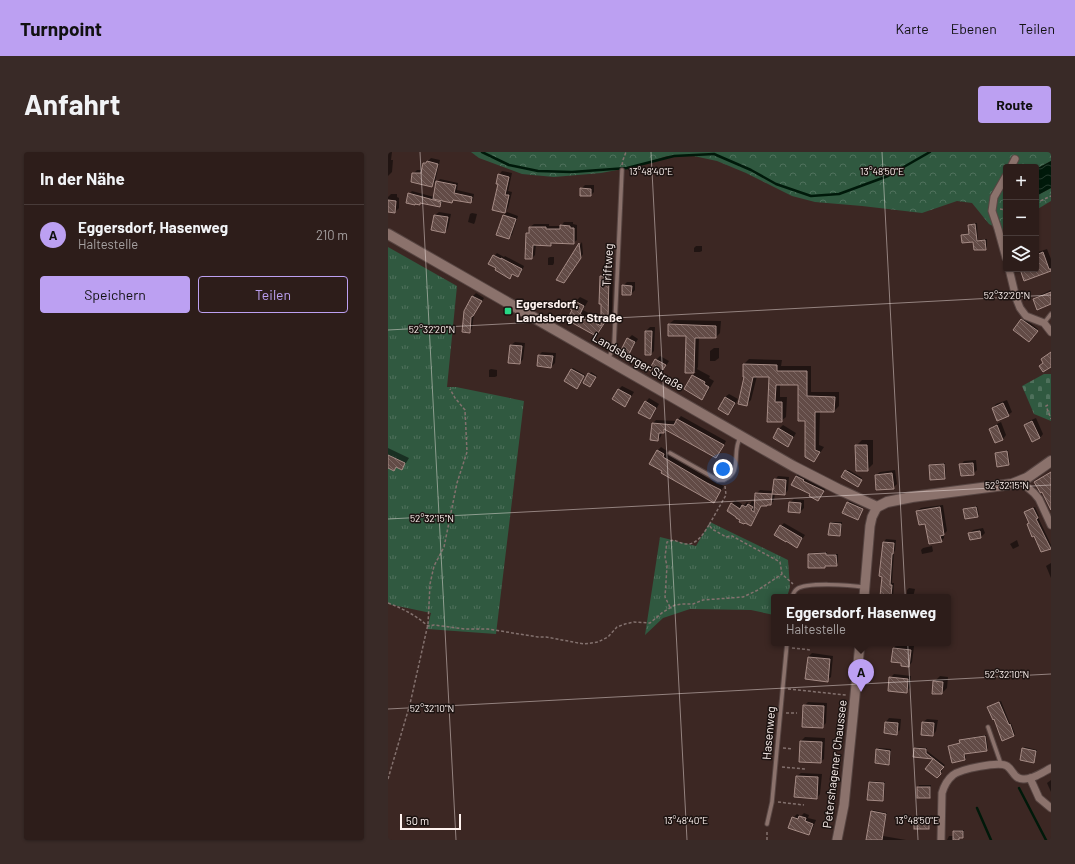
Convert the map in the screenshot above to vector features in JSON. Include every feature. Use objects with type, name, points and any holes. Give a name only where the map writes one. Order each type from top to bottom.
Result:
[{"type":"main road","name":"Landsberger Straße","points":[[388,234],[741,436],[838,490],[877,507]]},
{"type":"main road","points":[[877,507],[887,502],[1012,484],[1027,478],[1051,461]]},
{"type":"street","points":[[1012,164],[1015,159]]},
{"type":"street","points":[[1003,181],[994,197],[992,210],[1003,247]]},
{"type":"street","points":[[1010,272],[1016,298],[1023,312],[1026,316],[1044,323],[1051,332]]},
{"type":"street","points":[[1020,481],[1039,499],[1051,525]]},
{"type":"street","points":[[864,594],[870,526],[872,517],[877,507]]},
{"type":"street","name":"Petershagener Chaussee","points":[[836,840],[844,805],[860,646]]},
{"type":"street","points":[[940,840],[942,794],[948,779],[953,775],[960,771],[980,766],[1001,764],[1006,765],[1014,775],[1021,779],[1030,778],[1051,768]]},
{"type":"street","points":[[1030,778],[1039,798],[1051,808]]},
{"type":"lane","name":"Triftweg","points":[[608,360],[614,345],[622,169]]},
{"type":"lane","points":[[1044,323],[1051,314]]},
{"type":"lane","points":[[670,453],[718,480],[724,480],[731,476],[734,471],[737,443],[741,436]]},
{"type":"lane","points":[[793,594],[798,588],[808,586],[864,587]]},
{"type":"lane","name":"Hasenweg","points":[[767,824],[772,802],[776,766],[786,646]]},
{"type":"lane","points":[[988,727],[1001,764]]},
{"type":"path","points":[[622,169],[626,152]]},
{"type":"path","points":[[1039,202],[1051,196]]},
{"type":"path","points":[[388,779],[410,704],[428,626],[430,584],[434,566],[444,547],[457,483],[467,452],[465,410],[450,389]]},
{"type":"path","points":[[1048,405],[1046,406],[1051,419]]},
{"type":"path","points":[[670,607],[665,597],[668,566],[665,557],[667,542],[674,540],[687,544],[696,542],[709,525],[726,495],[724,480]]},
{"type":"path","points":[[709,525],[712,529],[726,537],[732,536],[780,562],[782,574],[798,588]]},
{"type":"path","points":[[388,603],[402,608],[416,616],[428,626],[434,625],[465,629],[488,629],[591,644],[602,641],[617,627],[625,624],[634,622],[650,623],[670,607],[682,604],[693,604],[703,600],[743,597],[758,590],[782,574]]},
{"type":"path","points":[[791,646],[811,650]]},
{"type":"path","points":[[782,689],[855,696]]},
{"type":"path","points":[[780,712],[797,713]]},
{"type":"path","points":[[778,747],[794,749]]},
{"type":"path","points":[[776,766],[805,769]]},
{"type":"path","points":[[772,802],[804,805]]},
{"type":"path","points":[[767,824],[767,840]]},
{"type":"green space","points":[[471,152],[1051,152],[1051,161],[1039,167],[1039,164],[1003,164],[1002,231],[989,224],[972,203],[957,201],[922,213],[815,202],[792,196],[746,173],[717,161],[689,155],[667,156],[633,167],[601,173],[554,177],[522,174],[479,158]]},
{"type":"green space","points":[[1051,188],[1051,201],[1039,208],[1039,200],[1039,194]]},
{"type":"green space","points":[[388,247],[457,286],[447,387],[456,387],[524,401],[496,634],[427,629],[431,613],[388,604]]},
{"type":"green space","points":[[1044,374],[1051,374],[1051,421],[1034,414],[1022,386]]},
{"type":"green space","points":[[710,522],[788,560],[790,587],[788,594],[771,594],[771,614],[751,610],[690,609],[663,618],[645,635],[660,537],[696,546]]},
{"type":"water","points":[[1051,161],[1051,188],[1039,194],[1039,167]]},
{"type":"building","points":[[427,161],[438,164],[432,187],[411,182],[412,173],[421,173],[423,163],[426,163]]},
{"type":"building","points":[[498,174],[509,177],[505,195],[509,195],[505,213],[492,210],[498,184],[496,184]]},
{"type":"building","points":[[436,181],[456,185],[454,193],[472,197],[471,203],[453,200],[452,203],[433,199]]},
{"type":"building","points":[[580,188],[591,189],[591,196],[580,196]]},
{"type":"building","points":[[408,193],[441,202],[440,207],[420,203],[420,205],[415,205],[406,203]]},
{"type":"building","points":[[388,200],[396,201],[395,213],[388,212]]},
{"type":"building","points":[[434,215],[448,217],[445,233],[431,230]]},
{"type":"building","points":[[503,215],[516,219],[509,239],[496,235]]},
{"type":"building","points":[[975,224],[977,241],[985,240],[986,250],[974,250],[973,242],[962,243],[961,235],[969,234],[968,225]]},
{"type":"building","points":[[560,225],[574,228],[574,244],[551,243],[551,246],[533,245],[532,259],[525,259],[526,233],[529,233],[529,227],[560,229]]},
{"type":"building","points":[[579,243],[581,258],[564,283],[556,280]]},
{"type":"building","points":[[1043,252],[1051,271],[1024,281],[1021,272],[1039,272],[1039,254]]},
{"type":"building","points":[[493,255],[522,269],[518,277],[512,274],[510,279],[495,270],[496,268],[488,264]]},
{"type":"building","points":[[600,276],[609,276],[608,320],[607,319],[596,336],[567,320],[572,310],[570,309],[575,301],[584,306],[580,314],[601,326],[601,304],[599,304]]},
{"type":"building","points":[[622,285],[632,286],[631,295],[622,295]]},
{"type":"building","points":[[1051,292],[1051,304],[1037,310],[1033,299]]},
{"type":"building","points":[[472,296],[482,301],[471,317],[470,333],[462,332],[464,311]]},
{"type":"building","points":[[1021,319],[1038,331],[1029,342],[1013,330]]},
{"type":"building","points":[[668,324],[716,326],[716,338],[695,338],[694,373],[685,373],[686,336],[668,336]]},
{"type":"building","points":[[645,331],[652,331],[651,355],[645,355]]},
{"type":"building","points":[[627,338],[635,342],[629,354],[621,350]]},
{"type":"building","points":[[510,345],[522,346],[520,364],[508,363]]},
{"type":"building","points":[[1051,352],[1051,367],[1043,372],[1039,366],[1043,363],[1041,359]]},
{"type":"building","points":[[538,355],[553,356],[551,368],[537,366]]},
{"type":"building","points":[[655,359],[666,365],[659,376],[649,370]]},
{"type":"building","points":[[743,364],[777,365],[777,371],[807,371],[807,396],[835,397],[834,412],[815,412],[815,450],[820,452],[814,462],[805,457],[805,421],[798,421],[798,385],[776,385],[775,402],[782,402],[782,422],[767,422],[769,377],[753,377],[747,406],[738,404],[744,377]]},
{"type":"building","points":[[571,369],[584,376],[577,389],[564,381]]},
{"type":"building","points":[[588,373],[596,377],[590,387],[583,383]]},
{"type":"building","points":[[692,375],[705,382],[704,384],[709,387],[702,400],[684,389]]},
{"type":"building","points":[[618,389],[631,396],[625,407],[612,399]]},
{"type":"building","points":[[725,397],[735,403],[728,415],[718,409]]},
{"type":"building","points":[[645,401],[656,408],[650,419],[638,413]]},
{"type":"building","points":[[1003,403],[1009,416],[997,421],[992,408]]},
{"type":"building","points":[[677,419],[724,445],[716,458],[664,429],[664,433],[659,433],[658,441],[650,440],[652,423],[674,425]]},
{"type":"building","points":[[1032,421],[1040,438],[1032,442],[1024,425]]},
{"type":"building","points":[[997,425],[1003,440],[995,443],[989,429]]},
{"type":"building","points":[[778,428],[793,437],[788,447],[773,438]]},
{"type":"building","points":[[855,445],[867,445],[868,471],[856,471]]},
{"type":"building","points":[[657,450],[664,454],[663,457],[721,490],[714,503],[661,473],[662,471],[649,464]]},
{"type":"building","points":[[1007,451],[1009,465],[997,467],[995,453]]},
{"type":"building","points":[[388,455],[405,463],[402,470],[396,467],[394,471],[388,468]]},
{"type":"building","points":[[973,463],[974,475],[961,476],[959,464]]},
{"type":"building","points":[[944,464],[945,479],[930,480],[929,465]]},
{"type":"building","points":[[845,470],[862,480],[858,487],[841,477]]},
{"type":"building","points":[[1051,472],[1051,510],[1042,492],[1040,493],[1034,482]]},
{"type":"building","points":[[892,473],[894,489],[876,490],[875,475]]},
{"type":"building","points":[[796,476],[824,491],[818,501],[809,496],[810,494],[791,485]]},
{"type":"building","points":[[774,479],[786,480],[785,495],[772,494]]},
{"type":"building","points":[[755,493],[772,494],[771,505],[761,506],[751,526],[739,522],[740,520],[727,511],[731,503],[740,509],[742,505],[746,507],[748,504],[753,507],[751,510],[754,512]]},
{"type":"building","points":[[789,502],[801,503],[800,513],[788,512]]},
{"type":"building","points":[[847,502],[863,509],[858,520],[842,513]]},
{"type":"building","points":[[940,507],[944,535],[940,536],[942,542],[929,544],[925,524],[919,525],[916,511]]},
{"type":"building","points":[[976,507],[978,517],[965,519],[963,509]]},
{"type":"building","points":[[1033,508],[1038,518],[1036,519],[1051,549],[1041,552],[1034,536],[1032,537],[1027,524],[1029,523],[1024,512]]},
{"type":"building","points":[[830,523],[841,524],[840,536],[828,535]]},
{"type":"building","points":[[780,525],[802,538],[797,548],[774,535]]},
{"type":"building","points":[[980,531],[981,538],[970,540],[968,533]]},
{"type":"building","points":[[883,542],[894,543],[890,585],[892,585],[891,594],[880,594],[882,577],[879,576]]},
{"type":"building","points":[[826,553],[826,555],[836,555],[837,566],[808,568],[808,554]]},
{"type":"building","points":[[893,648],[911,650],[909,667],[901,666],[901,663],[891,662]]},
{"type":"building","points":[[808,657],[830,659],[828,682],[805,679]]},
{"type":"building","points":[[889,677],[908,679],[907,693],[888,691]]},
{"type":"building","points":[[933,681],[943,682],[942,694],[932,694]]},
{"type":"building","points":[[999,702],[1014,736],[1002,741],[994,719],[993,720],[987,707]]},
{"type":"building","points":[[803,705],[824,706],[823,728],[802,727]]},
{"type":"building","points":[[885,722],[898,723],[897,735],[884,733]]},
{"type":"building","points":[[922,722],[934,723],[933,736],[921,735]]},
{"type":"building","points":[[985,736],[987,751],[964,754],[965,760],[952,763],[948,746],[960,743],[959,740]]},
{"type":"building","points":[[800,741],[822,742],[821,763],[799,762]]},
{"type":"building","points":[[914,748],[926,749],[926,753],[944,767],[940,771],[941,774],[937,778],[925,769],[933,759],[913,757]]},
{"type":"building","points":[[1022,748],[1036,751],[1034,763],[1020,760]]},
{"type":"building","points":[[876,749],[890,751],[889,765],[875,763]]},
{"type":"building","points":[[796,776],[818,777],[817,799],[794,797]]},
{"type":"building","points":[[869,782],[884,783],[883,801],[867,800]]},
{"type":"building","points":[[917,787],[930,787],[930,798],[917,798]]},
{"type":"building","points":[[871,811],[886,814],[882,840],[866,840]]},
{"type":"building","points":[[799,816],[806,818],[805,821],[813,824],[809,835],[788,828],[792,817],[798,819]]},
{"type":"building","points":[[914,818],[929,818],[929,829],[914,829]]},
{"type":"building","points":[[953,831],[963,831],[963,838],[953,840]]},
{"type":"waterway","points":[[482,152],[509,165],[538,171],[572,172],[627,168],[674,156],[714,154],[751,170],[776,184],[811,196],[839,194],[888,176],[930,152]]},
{"type":"waterway","points":[[1019,788],[1046,840]]},
{"type":"waterway","points":[[977,808],[991,840]]},
{"type":"place","name":"Eggersdorf, Landsberger Straße","points":[[508,311]]},
{"type":"place","name":"Eggersdorf, Hasenweg","points":[[861,692]]}]
